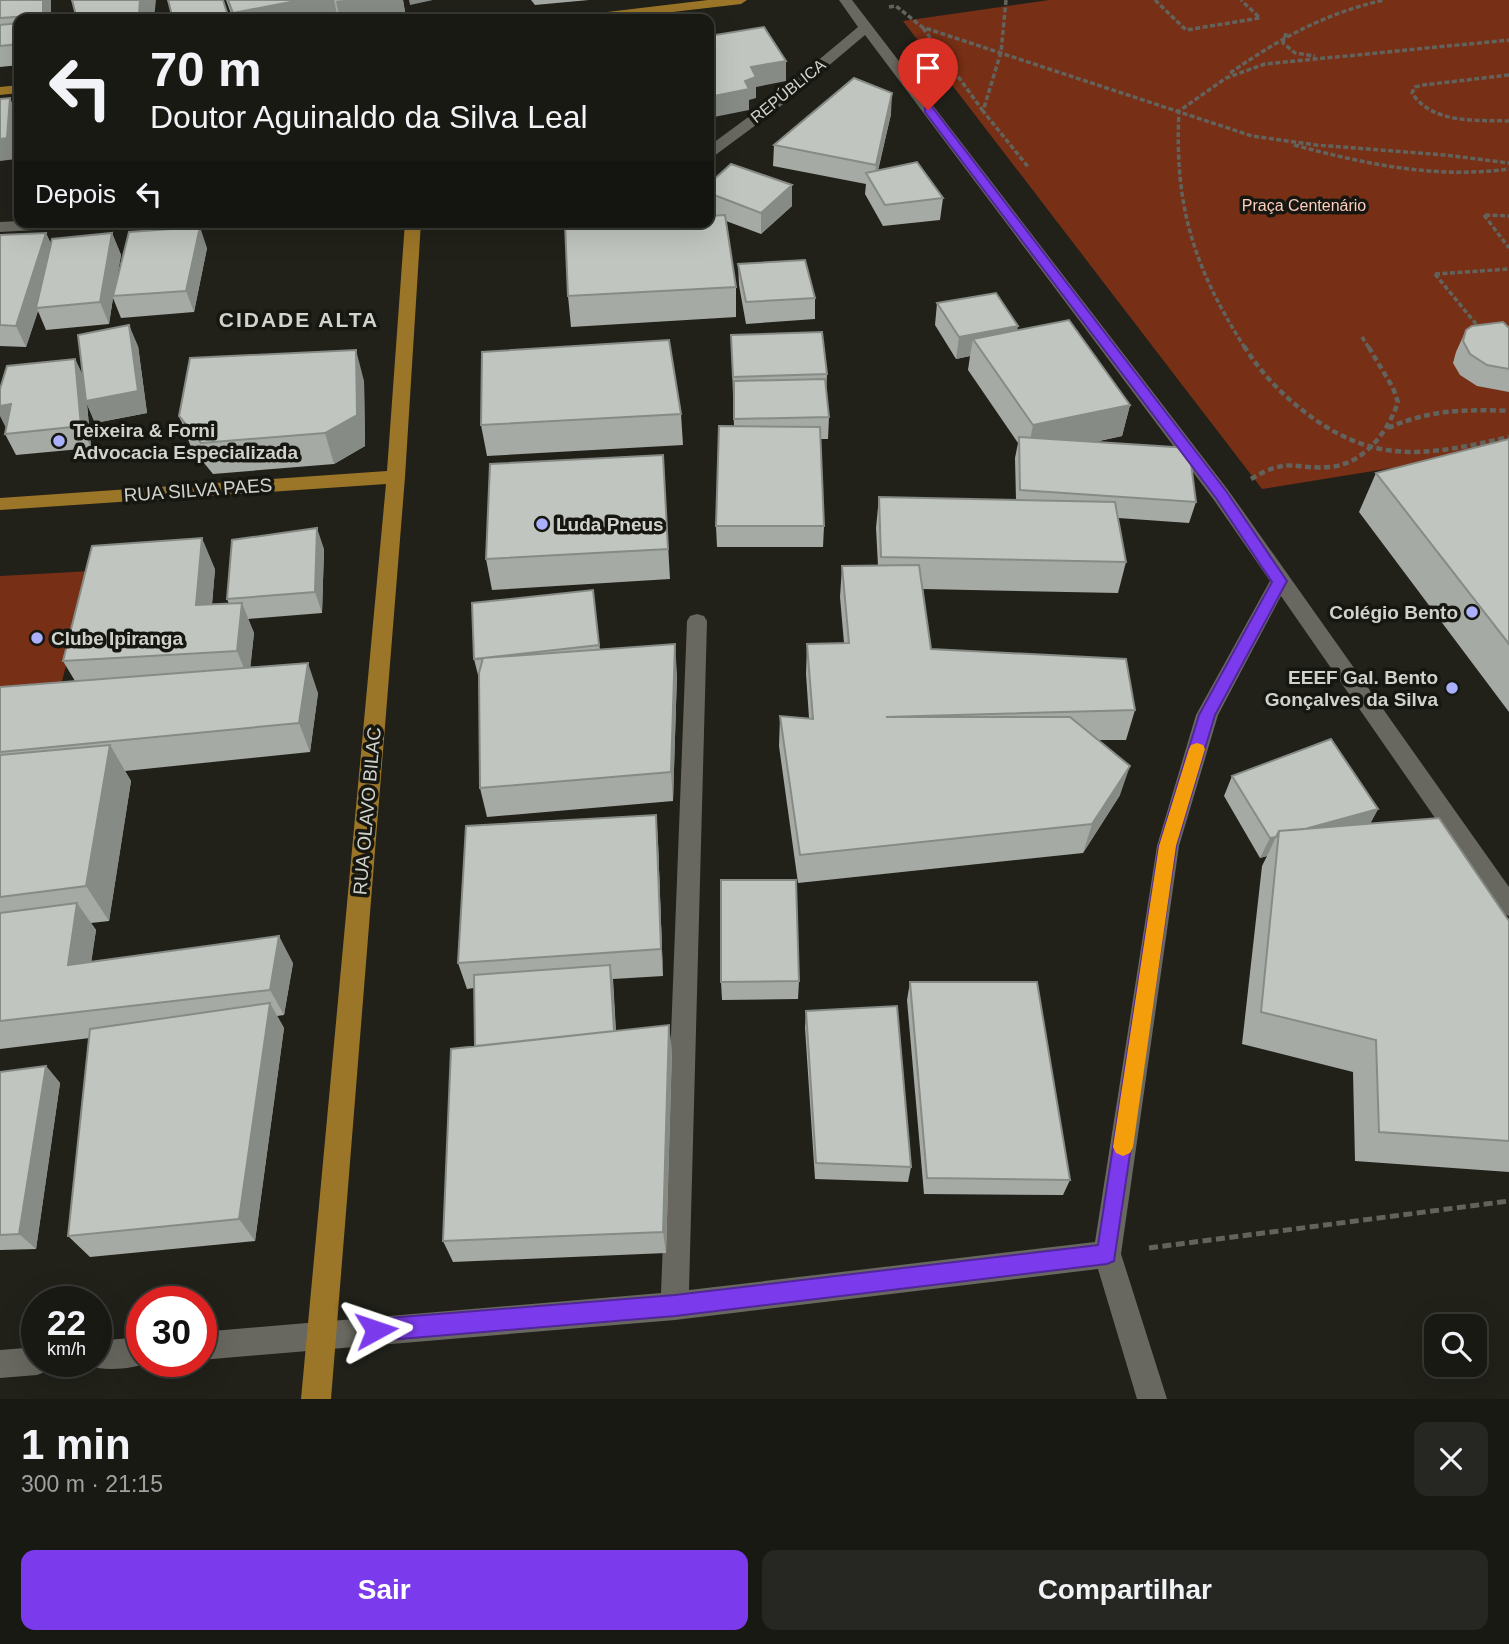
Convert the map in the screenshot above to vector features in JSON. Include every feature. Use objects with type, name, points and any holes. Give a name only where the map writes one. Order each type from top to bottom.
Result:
[{"type":"main road","points":[[624,14],[741,0]]},
{"type":"main road","name":"RUA OLAVO BILAC","points":[[316,1399],[396,477],[413,228]]},
{"type":"main road","name":"RUA SILVA PAES","points":[[0,504],[396,477]]},
{"type":"street","name":"REPÚBLICA","points":[[714,149],[771,107],[855,13]]},
{"type":"street","points":[[855,13],[1221,495],[1509,906]]},
{"type":"street","points":[[1152,1399],[1107,1254],[1168,846],[1207,715],[1280,581]]},
{"type":"street","points":[[675,1306],[697,621]]},
{"type":"street","points":[[217,1345],[675,1306],[1107,1254]]},
{"type":"street","points":[[0,1364],[21,1362]]},
{"type":"path","points":[[983,111],[1001,52],[1006,0]]},
{"type":"path","points":[[1155,0],[1186,30],[1260,18],[1241,0]]},
{"type":"path","points":[[1384,0],[1328,14],[1286,33],[1179,111],[1175,155],[1183,201],[1206,280],[1236,335],[1256,367],[1308,418],[1368,448],[1433,452],[1469,448],[1509,437]]},
{"type":"path","points":[[855,13],[896,6],[922,27],[983,111],[1030,168]]},
{"type":"path","points":[[922,27],[1225,128],[1354,160],[1432,175],[1509,169]]},
{"type":"path","points":[[1286,33],[1283,43],[1295,53],[1344,57]]},
{"type":"path","points":[[1223,77],[1265,64],[1509,40]]},
{"type":"path","points":[[1509,75],[1423,85],[1415,87],[1412,93],[1416,102],[1436,114],[1509,121]]},
{"type":"path","points":[[1280,142],[1427,152],[1509,163]]},
{"type":"path","points":[[1509,216],[1484,215],[1509,248]]},
{"type":"path","points":[[1485,334],[1434,274],[1509,268]]},
{"type":"path","points":[[1221,495],[1277,465],[1335,467],[1353,460],[1368,448],[1395,415],[1398,402],[1393,388],[1362,337]]},
{"type":"path","points":[[1384,430],[1415,415],[1456,409],[1509,411]]},
{"type":"path","points":[[1107,1254],[1509,1201]]},
{"type":"green space","name":"Praça Centenário","points":[[1049,0],[1509,0],[1509,449],[1262,489],[903,21]]},
{"type":"green space","name":"Clube Ipiranga","points":[[91,571],[57,700],[0,704],[0,576]]},
{"type":"building","points":[[0,0],[43,0],[43,14],[14,14],[14,17],[0,18]]},
{"type":"building","points":[[72,0],[140,0],[139,14],[76,14]]},
{"type":"building","points":[[168,0],[223,0],[227,14],[172,14]]},
{"type":"building","points":[[228,0],[301,0],[233,13]]},
{"type":"building","points":[[14,24],[14,45],[0,46],[0,25]]},
{"type":"building","points":[[764,27],[786,61],[751,67],[756,77],[745,81],[749,89],[714,96],[714,35]]},
{"type":"building","points":[[854,78],[892,93],[876,165],[774,145]]},
{"type":"building","points":[[10,98],[7,138],[0,139],[0,99]]},
{"type":"building","points":[[917,162],[943,198],[885,205],[866,173]]},
{"type":"building","points":[[731,164],[792,185],[761,213],[714,195],[714,179]]},
{"type":"building","points":[[725,215],[736,287],[568,296],[565,228],[714,228],[714,216]]},
{"type":"building","points":[[200,228],[186,291],[113,296],[129,232]]},
{"type":"building","points":[[46,233],[16,326],[0,325],[0,235]]},
{"type":"building","points":[[112,233],[100,302],[36,308],[52,239]]},
{"type":"building","points":[[805,260],[815,298],[746,302],[738,264]]},
{"type":"building","points":[[996,293],[1018,326],[959,337],[937,303]]},
{"type":"building","points":[[1069,320],[1130,405],[1033,425],[973,339]]},
{"type":"building","points":[[1503,322],[1509,328],[1509,369],[1487,365],[1470,354],[1463,341],[1466,330],[1472,326]]},
{"type":"building","points":[[129,325],[138,391],[86,401],[78,335]]},
{"type":"building","points":[[822,332],[827,374],[733,377],[731,335]]},
{"type":"building","points":[[669,340],[681,414],[481,425],[482,352]]},
{"type":"building","points":[[356,350],[357,415],[325,433],[201,443],[179,416],[190,358]]},
{"type":"building","points":[[75,359],[81,426],[5,434],[11,404],[0,406],[0,389],[7,366]]},
{"type":"building","points":[[825,379],[829,417],[734,419],[734,381]]},
{"type":"building","points":[[719,426],[820,427],[824,526],[716,526]]},
{"type":"building","points":[[1019,437],[1189,448],[1196,502],[1020,490]]},
{"type":"building","points":[[1509,439],[1509,644],[1376,473]]},
{"type":"building","points":[[663,455],[668,549],[486,559],[490,464]]},
{"type":"building","points":[[879,497],[1115,502],[1126,562],[881,557]]},
{"type":"building","points":[[317,528],[315,592],[227,599],[232,540]]},
{"type":"building","points":[[202,538],[196,605],[242,603],[237,651],[63,661],[92,546]]},
{"type":"building","points":[[919,565],[931,649],[1126,659],[1135,710],[886,717],[1070,717],[1130,766],[1092,824],[800,855],[780,716],[813,719],[807,644],[849,643],[842,566]]},
{"type":"building","points":[[593,590],[599,645],[474,659],[472,603]]},
{"type":"building","points":[[675,644],[671,772],[480,788],[479,673],[483,658]]},
{"type":"building","points":[[308,663],[299,723],[0,752],[0,687]]},
{"type":"building","points":[[1331,739],[1378,809],[1305,829],[1279,831],[1276,837],[1270,838],[1232,776]]},
{"type":"building","points":[[110,745],[86,886],[0,897],[0,755]]},
{"type":"building","points":[[656,815],[661,949],[458,963],[466,826]]},
{"type":"building","points":[[1439,818],[1509,921],[1509,1141],[1379,1132],[1376,1040],[1261,1012],[1279,831]]},
{"type":"building","points":[[721,880],[796,880],[799,981],[721,982]]},
{"type":"building","points":[[77,903],[68,965],[279,936],[270,990],[0,1021],[0,913]]},
{"type":"building","points":[[610,965],[614,1031],[475,1046],[474,975]]},
{"type":"building","points":[[910,982],[1037,982],[1070,1180],[927,1178]]},
{"type":"building","points":[[270,1003],[239,1219],[68,1236],[90,1029]]},
{"type":"building","points":[[897,1006],[911,1167],[816,1163],[806,1011]]},
{"type":"building","points":[[669,1025],[663,1232],[443,1241],[451,1049]]},
{"type":"building","points":[[46,1066],[19,1234],[0,1235],[0,1072]]},
{"type":"slow traffic","points":[[1123,1147],[1168,846],[1197,749]]},
{"type":"place","name":"Teixeira & Forni Advocacia Especializada","points":[[59,441]]},
{"type":"place","name":"Luda Pneus","points":[[542,524]]},
{"type":"place","name":"Colégio Bento","points":[[1472,612]]},
{"type":"place","name":"Clube Ipiranga","points":[[37,638]]},
{"type":"place","name":"EEEF Gal. Bento Gonçalves da Silva","points":[[1452,688]]},
{"type":"district","name":"CIDADE ALTA","points":[[299,319]]},
{"type":"route","points":[[376,1330],[675,1306],[1107,1254],[1168,846],[1207,715],[1280,581],[1221,495],[928,110]]}]
